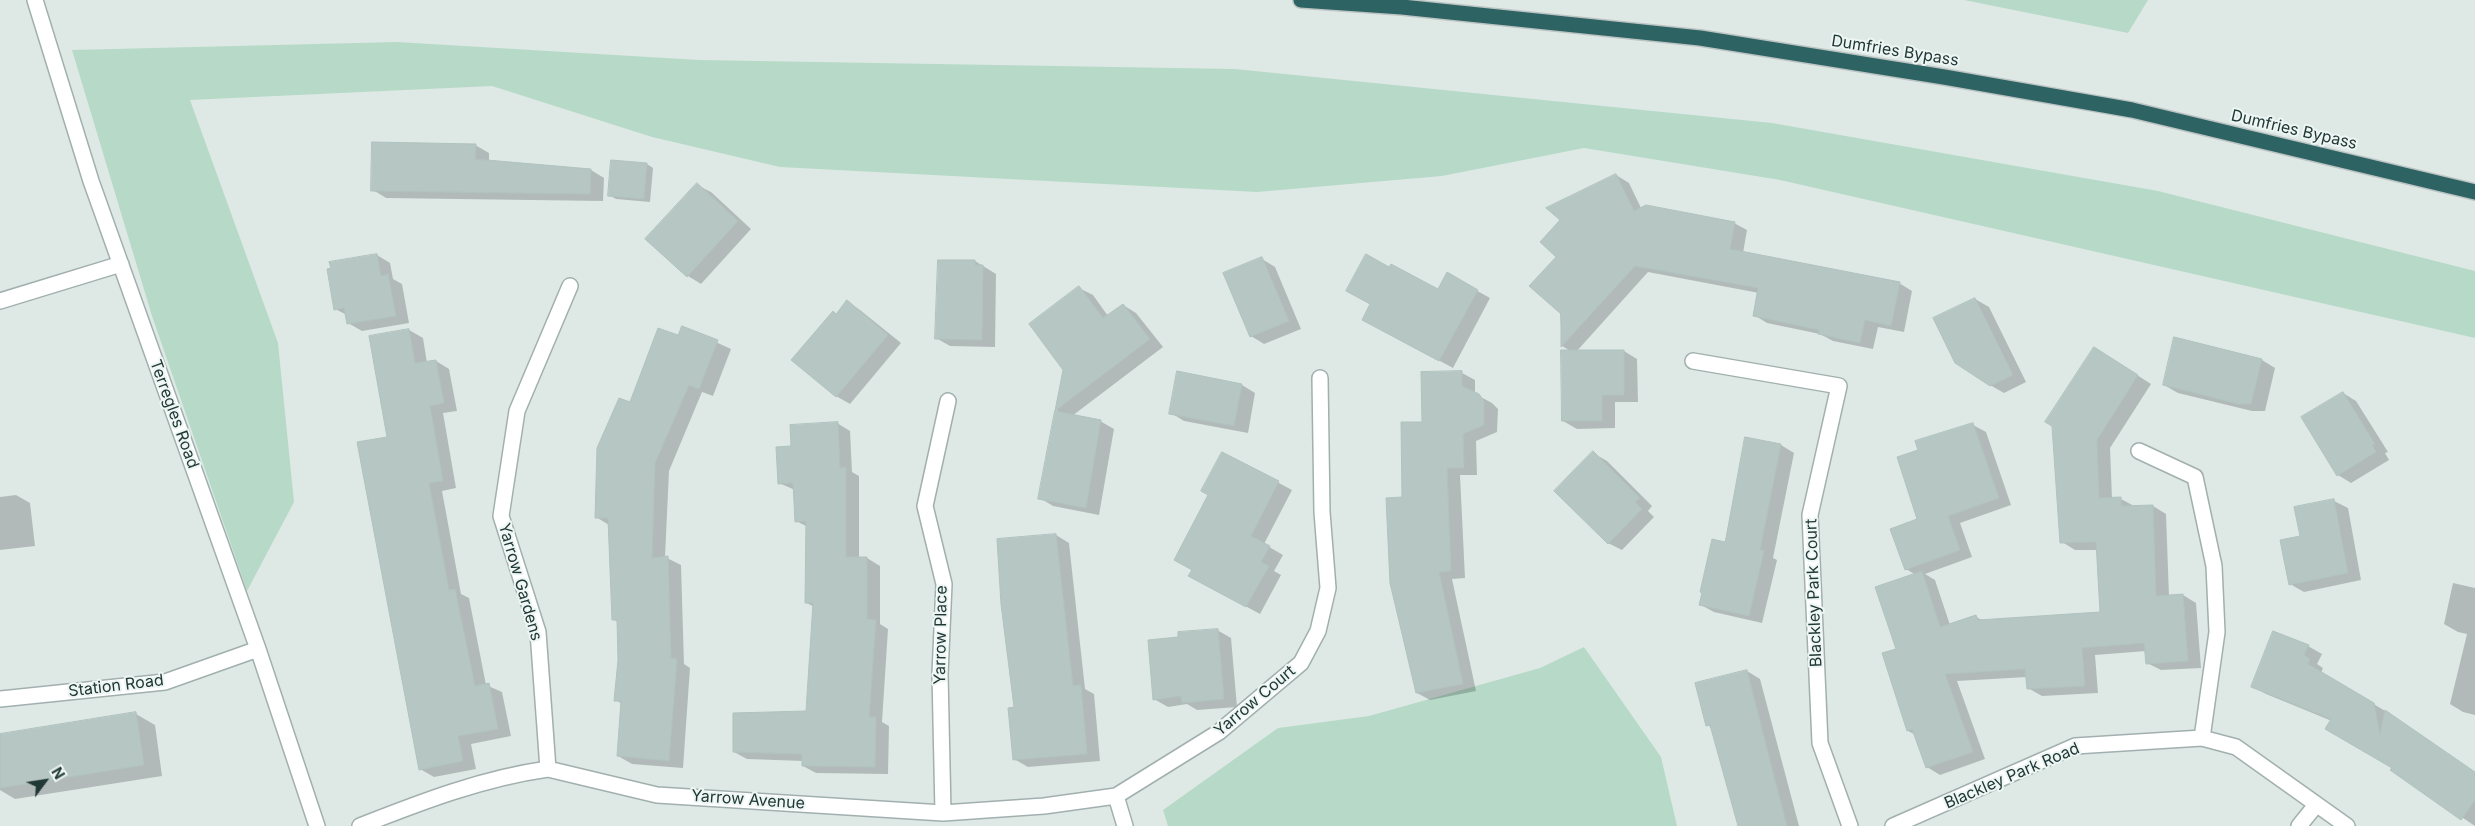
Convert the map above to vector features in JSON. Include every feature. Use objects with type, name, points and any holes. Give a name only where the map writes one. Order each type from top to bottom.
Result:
[{"type":"highway","name":"Dumfries Bypass","points":[[1301,0],[1402,7],[1700,38],[1944,77],[2132,110],[2475,192]]},
{"type":"street","name":"Terregles Road","points":[[34,0],[91,181],[258,649],[317,826]]},
{"type":"street","points":[[0,301],[121,264]]},
{"type":"street","name":"Yarrow Gardens","points":[[548,769],[538,632],[501,516],[517,411],[570,286]]},
{"type":"street","name":"Blackley Park Court","points":[[1693,361],[1839,386],[1810,515],[1820,743],[1850,826]]},
{"type":"street","name":"Yarrow Court","points":[[1116,796],[1220,732],[1301,663],[1318,630],[1328,588],[1322,512],[1320,378]]},
{"type":"street","name":"Yarrow Place","points":[[943,813],[940,674],[944,584],[925,506],[948,401]]},
{"type":"street","points":[[2139,451],[2195,477],[2214,566],[2217,632],[2202,738]]},
{"type":"street","name":"Station Road","points":[[0,699],[164,682],[258,649]]},
{"type":"street","name":"Blackley Park Road","points":[[1893,826],[2075,746],[2202,738],[2236,747],[2316,806],[2347,826]]},
{"type":"street","name":"Yarrow Avenue","points":[[360,826],[435,797],[548,769],[657,794],[943,813],[1044,806],[1116,796]]},
{"type":"street","points":[[1116,796],[1125,826]]},
{"type":"street","points":[[2299,826],[2316,806]]},
{"type":"green space","points":[[1964,0],[2148,0],[2128,33]]},
{"type":"green space","points":[[397,42],[699,60],[1235,69],[1772,123],[2158,191],[2475,271],[2475,338],[1780,180],[1584,148],[1442,176],[1257,192],[780,167],[652,137],[492,86],[190,100],[278,343],[294,502],[247,591],[152,316],[72,50]]},
{"type":"green space","points":[[1584,647],[1661,757],[1677,826],[1168,826],[1163,810],[1278,728],[1369,716],[1540,668]]},
{"type":"building","points":[[372,142],[476,144],[475,159],[591,169],[590,194],[371,191]]},
{"type":"building","points":[[611,160],[647,163],[644,199],[608,196]]},
{"type":"building","points":[[1616,174],[1634,211],[1646,205],[1735,222],[1730,249],[1900,282],[1891,326],[1865,320],[1860,343],[1818,334],[1819,330],[1753,316],[1758,288],[1635,266],[1561,347],[1561,314],[1529,286],[1556,257],[1540,242],[1560,220],[1546,208]]},
{"type":"building","points":[[697,183],[738,221],[687,277],[645,239]]},
{"type":"building","points":[[377,254],[381,276],[388,274],[396,316],[347,324],[344,308],[334,310],[327,269],[331,268],[329,262]]},
{"type":"building","points":[[1366,254],[1389,267],[1391,264],[1438,289],[1447,272],[1478,290],[1439,361],[1362,320],[1370,304],[1346,291]]},
{"type":"building","points":[[1262,257],[1289,321],[1250,337],[1223,273]]},
{"type":"building","points":[[938,260],[975,260],[975,265],[983,265],[982,340],[935,339]]},
{"type":"building","points":[[1079,286],[1103,318],[1123,304],[1150,339],[1055,411],[1063,370],[1029,324]]},
{"type":"building","points":[[1975,298],[2013,375],[1990,386],[1955,363],[1933,318]]},
{"type":"building","points":[[847,300],[888,335],[836,397],[791,360],[833,311],[836,314]]},
{"type":"building","points":[[682,326],[718,340],[699,389],[689,385],[655,463],[652,558],[668,556],[671,658],[677,659],[669,761],[617,756],[621,701],[614,701],[618,660],[617,620],[612,620],[608,518],[595,518],[597,448],[619,398],[630,402],[658,328],[678,335]]},
{"type":"building","points":[[409,329],[415,363],[436,360],[444,403],[430,406],[443,481],[429,483],[449,590],[455,589],[475,686],[489,683],[498,729],[458,736],[463,761],[419,770],[357,442],[387,437],[369,336]]},
{"type":"building","points":[[2174,337],[2262,359],[2251,404],[2238,404],[2163,385]]},
{"type":"building","points":[[2094,347],[2138,375],[2097,440],[2099,498],[2121,497],[2121,506],[2153,505],[2156,596],[2183,594],[2188,661],[2146,664],[2144,643],[2082,648],[2085,686],[2027,689],[2025,669],[1945,674],[1973,752],[1926,768],[1912,729],[1907,731],[1882,653],[1896,649],[1875,587],[1922,571],[1940,627],[1976,615],[1978,620],[2100,612],[2096,542],[2060,543],[2052,426],[2045,422]]},
{"type":"building","points":[[1561,350],[1624,350],[1624,395],[1602,395],[1602,421],[1562,421]]},
{"type":"building","points":[[1177,371],[1242,384],[1234,426],[1169,414]]},
{"type":"building","points":[[1462,371],[1462,386],[1479,394],[1484,401],[1484,425],[1463,434],[1464,468],[1447,468],[1451,571],[1439,572],[1463,684],[1416,693],[1390,583],[1386,498],[1402,497],[1401,422],[1422,422],[1421,372]]},
{"type":"building","points":[[2343,392],[2375,444],[2372,445],[2376,452],[2337,476],[2301,417]]},
{"type":"building","points":[[1055,411],[1101,420],[1086,508],[1038,499]]},
{"type":"building","points":[[838,422],[840,468],[846,467],[846,557],[867,557],[867,619],[876,620],[869,717],[876,717],[875,767],[802,766],[802,754],[733,752],[733,713],[806,711],[813,603],[805,603],[806,521],[795,522],[793,483],[778,484],[776,447],[791,446],[790,425]]},
{"type":"building","points":[[1973,423],[1999,498],[1948,516],[1960,550],[1905,570],[1890,529],[1917,519],[1897,457],[1918,450],[1915,441]]},
{"type":"building","points":[[1745,437],[1781,444],[1760,550],[1764,551],[1749,616],[1699,605],[1702,593],[1700,592],[1712,539],[1725,542]]},
{"type":"building","points":[[1593,451],[1640,498],[1635,502],[1642,509],[1608,544],[1554,491]]},
{"type":"building","points":[[1222,452],[1279,481],[1251,536],[1270,546],[1261,562],[1269,566],[1246,607],[1188,576],[1192,570],[1174,560],[1208,495],[1201,491]]},
{"type":"building","points":[[2334,499],[2348,573],[2289,585],[2280,540],[2300,536],[2294,507]]},
{"type":"building","points":[[1056,534],[1073,686],[1081,685],[1087,754],[1013,760],[1008,708],[1014,707],[1001,604],[997,539]]},
{"type":"building","points":[[1218,629],[1224,699],[1182,703],[1181,696],[1153,700],[1148,640],[1178,637],[1178,632]]},
{"type":"building","points":[[2273,631],[2309,645],[2304,655],[2310,659],[2308,664],[2374,703],[2380,735],[2385,710],[2475,772],[2475,800],[2461,820],[2390,770],[2392,768],[2325,729],[2331,719],[2251,687]]},
{"type":"building","points":[[1747,670],[1787,826],[1738,826],[1710,725],[1706,726],[1695,683]]},
{"type":"building","points":[[136,712],[144,765],[0,788],[0,734]]}]
